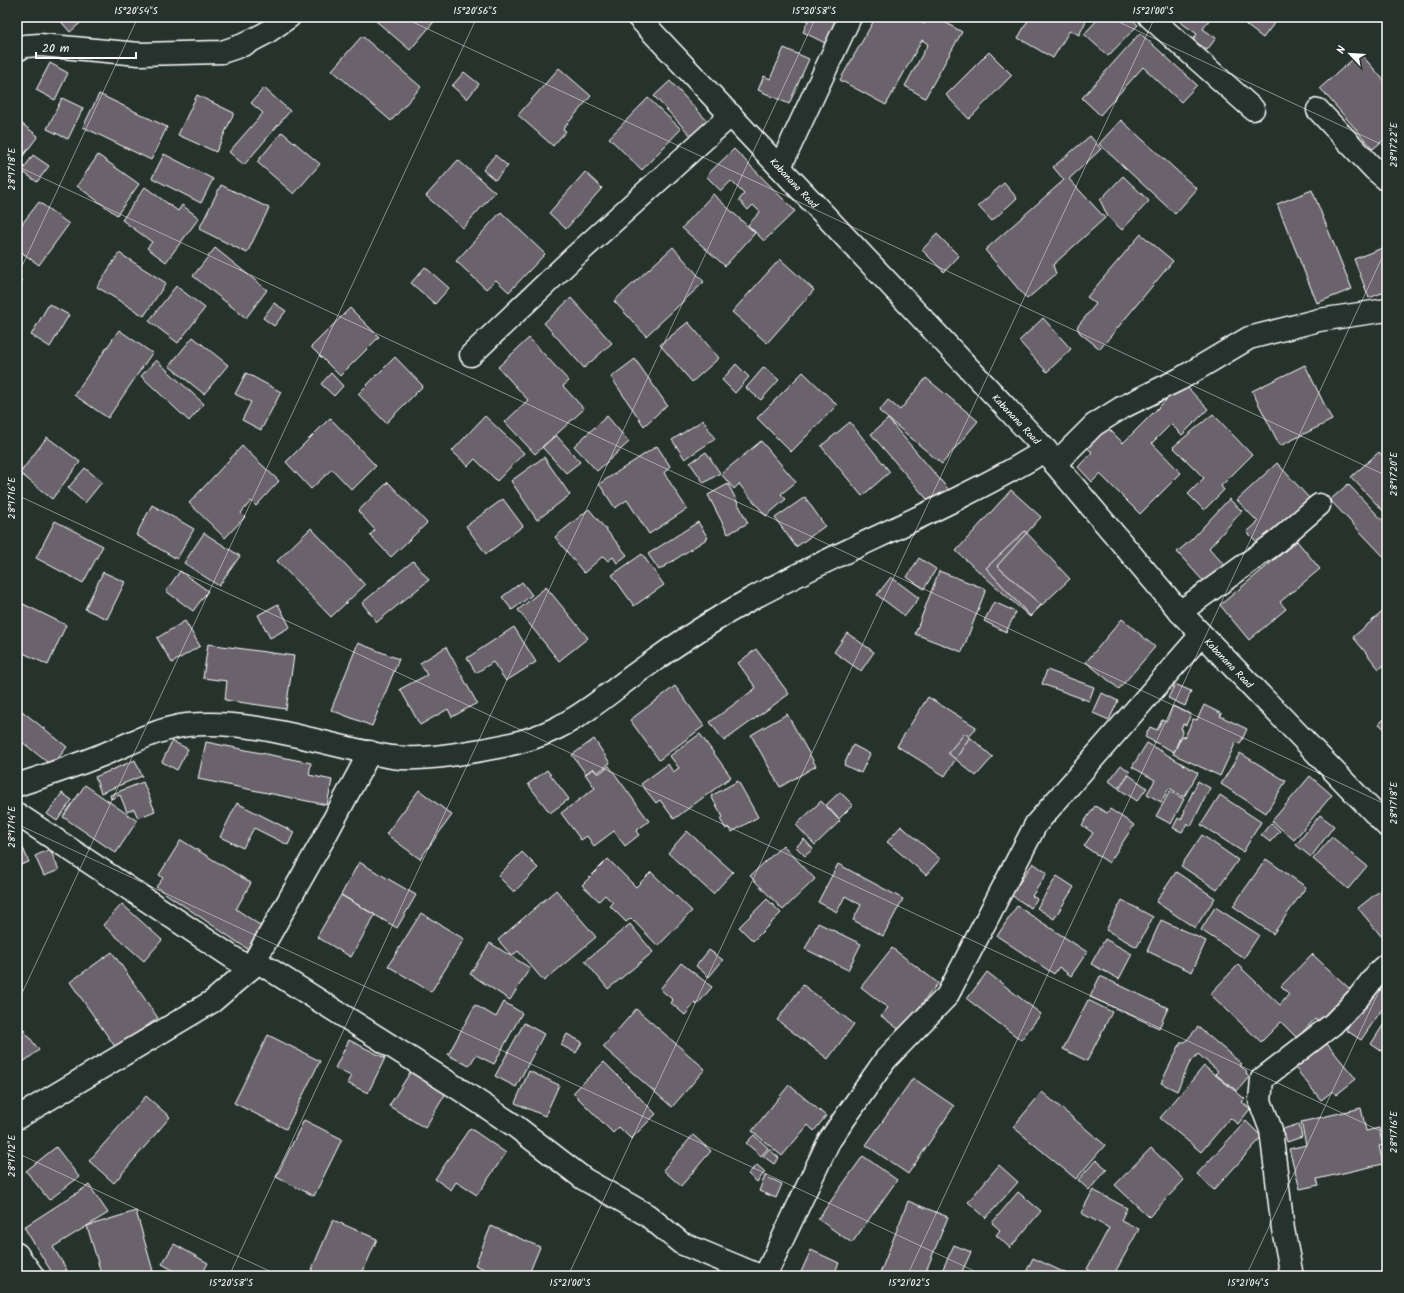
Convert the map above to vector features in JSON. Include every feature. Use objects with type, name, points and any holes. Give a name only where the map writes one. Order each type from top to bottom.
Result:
[{"type":"street","points":[[17,50],[25,46],[40,45],[139,54],[222,52],[243,45],[266,33],[289,17]]},
{"type":"street","name":"Kabanana Road","points":[[638,17],[1050,457],[1201,635],[1387,826]]},
{"type":"street","points":[[780,167],[850,17]]},
{"type":"street","points":[[1150,17],[1253,109]]},
{"type":"street","points":[[1318,110],[1374,169],[1387,180]]},
{"type":"street","points":[[471,355],[573,258],[731,115]]},
{"type":"street","points":[[17,785],[80,764],[159,731],[186,725],[218,725],[252,728],[288,734],[395,757],[425,757],[468,752],[530,740],[558,728],[580,714],[648,664],[750,600],[1000,478],[1050,457],[1094,425],[1121,408],[1180,379],[1249,338],[1319,320],[1387,310]]},
{"type":"street","points":[[1180,612],[1274,544],[1319,505]]},
{"type":"street","points":[[765,1276],[829,1141],[886,1059],[947,996],[1036,824],[1201,635]]},
{"type":"street","points":[[17,1118],[213,1001],[252,965],[370,752]]},
{"type":"street","points":[[17,814],[252,965],[459,1089],[514,1126],[584,1179],[647,1215],[681,1243],[760,1276]]},
{"type":"street","points":[[1292,1276],[1283,1229],[1271,1130],[1260,1101],[1262,1079],[1333,1024],[1387,964]]},
{"type":"street","points":[[17,1254],[33,1276]]},
{"type":"building","points":[[57,17],[85,17],[86,18],[70,32]]},
{"type":"building","points":[[379,17],[438,17],[410,50],[376,21]]},
{"type":"building","points":[[799,17],[838,17],[825,43],[803,32],[808,21]]},
{"type":"building","points":[[876,17],[913,17],[924,24],[928,17],[936,17],[962,32],[925,98],[905,86],[928,44],[922,40],[886,105],[840,80]]},
{"type":"building","points":[[1030,17],[1088,17],[1079,35],[1070,30],[1053,58],[1018,38]]},
{"type":"building","points":[[1100,17],[1130,17],[1138,25],[1108,56],[1084,34]]},
{"type":"building","points":[[1173,17],[1211,17],[1203,29],[1216,38],[1207,50],[1193,40],[1197,34]]},
{"type":"building","points":[[1251,17],[1279,17],[1263,38],[1246,25]]},
{"type":"building","points":[[1140,33],[1197,85],[1181,102],[1143,67],[1100,115],[1082,98]]},
{"type":"building","points":[[362,36],[421,87],[391,121],[332,70]]},
{"type":"building","points":[[784,48],[809,59],[789,104],[758,90],[764,76],[770,79]]},
{"type":"building","points":[[989,52],[1012,75],[969,119],[946,95]]},
{"type":"building","points":[[1360,53],[1387,84],[1387,137],[1373,149],[1320,88]]},
{"type":"building","points":[[50,63],[68,73],[55,100],[36,90]]},
{"type":"building","points":[[559,68],[591,96],[563,129],[566,131],[553,146],[518,115]]},
{"type":"building","points":[[464,72],[479,84],[467,99],[452,86]]},
{"type":"building","points":[[670,81],[711,125],[695,140],[654,96]]},
{"type":"building","points":[[264,88],[290,111],[244,165],[229,152],[263,113],[251,103]]},
{"type":"building","points":[[99,94],[167,127],[151,160],[83,127]]},
{"type":"building","points":[[197,95],[234,113],[216,152],[178,135]]},
{"type":"building","points":[[62,98],[83,108],[68,139],[47,129]]},
{"type":"building","points":[[648,98],[681,129],[642,170],[609,138]]},
{"type":"building","points":[[17,120],[38,136],[17,164]]},
{"type":"building","points":[[1121,120],[1197,189],[1175,214],[1099,144]]},
{"type":"building","points":[[282,132],[320,164],[294,194],[257,162]]},
{"type":"building","points":[[1090,136],[1101,149],[1069,179],[1105,218],[1053,265],[1056,274],[1027,299],[985,250],[1064,180],[1053,167]]},
{"type":"building","points":[[734,149],[795,211],[764,241],[748,225],[760,212],[753,205],[748,210],[739,200],[744,194],[731,181],[721,191],[706,176]]},
{"type":"building","points":[[164,154],[213,179],[201,203],[152,178]]},
{"type":"building","points":[[33,155],[49,166],[37,182],[22,171]]},
{"type":"building","points":[[98,155],[139,184],[117,215],[77,186]]},
{"type":"building","points":[[495,155],[508,166],[495,180],[483,170]]},
{"type":"building","points":[[458,160],[495,192],[463,228],[426,196]]},
{"type":"building","points":[[585,172],[602,188],[566,229],[549,213]]},
{"type":"building","points":[[1123,176],[1149,201],[1122,230],[1108,217],[1100,200]]},
{"type":"building","points":[[1004,183],[1017,198],[992,221],[978,206]]},
{"type":"building","points":[[221,185],[269,208],[247,253],[199,229]]},
{"type":"building","points":[[145,187],[178,211],[182,205],[199,218],[166,262],[147,248],[152,242],[122,220]]},
{"type":"building","points":[[1312,190],[1352,289],[1317,303],[1277,204]]},
{"type":"building","points":[[713,194],[755,233],[725,266],[682,228]]},
{"type":"building","points":[[39,202],[69,224],[39,265],[17,249],[17,220],[22,224]]},
{"type":"building","points":[[501,212],[545,254],[509,292],[496,280],[486,289],[456,261]]},
{"type":"building","points":[[937,234],[959,256],[944,272],[922,250]]},
{"type":"building","points":[[1141,234],[1173,261],[1100,349],[1080,333],[1077,327],[1096,304],[1087,297]]},
{"type":"building","points":[[673,247],[704,282],[646,336],[614,301]]},
{"type":"building","points":[[1385,247],[1387,251],[1387,291],[1369,298],[1354,259]]},
{"type":"building","points":[[215,248],[267,290],[246,318],[193,276]]},
{"type":"building","points":[[119,253],[166,283],[144,316],[97,287]]},
{"type":"building","points":[[780,259],[814,290],[767,343],[732,312]]},
{"type":"building","points":[[425,267],[449,288],[435,304],[411,283]]},
{"type":"building","points":[[17,277],[22,281],[17,287]]},
{"type":"building","points":[[176,286],[205,308],[178,343],[149,321]]},
{"type":"building","points":[[571,298],[612,343],[584,368],[544,323]]},
{"type":"building","points":[[274,303],[286,311],[274,326],[263,318]]},
{"type":"building","points":[[49,304],[69,315],[50,347],[31,335]]},
{"type":"building","points":[[350,308],[379,337],[340,376],[311,347]]},
{"type":"building","points":[[1043,318],[1071,349],[1047,372],[1019,341]]},
{"type":"building","points":[[688,322],[719,358],[692,382],[660,345]]},
{"type":"building","points":[[119,330],[152,353],[108,418],[74,395]]},
{"type":"building","points":[[193,337],[228,365],[204,394],[169,366]]},
{"type":"building","points":[[529,338],[569,381],[563,386],[584,409],[535,454],[505,422],[528,400],[498,367]]},
{"type":"building","points":[[395,357],[423,386],[386,423],[358,394]]},
{"type":"building","points":[[635,359],[667,405],[644,426],[611,377]]},
{"type":"building","points":[[156,360],[204,404],[189,421],[141,376]]},
{"type":"building","points":[[736,364],[749,377],[735,393],[722,380]]},
{"type":"building","points":[[1305,365],[1332,420],[1280,446],[1252,391]]},
{"type":"building","points":[[764,367],[779,380],[761,400],[746,388]]},
{"type":"building","points":[[803,372],[837,405],[791,452],[757,418]]},
{"type":"building","points":[[246,373],[281,392],[261,430],[242,420],[251,402],[235,394]]},
{"type":"building","points":[[331,373],[343,386],[334,396],[321,384]]},
{"type":"building","points":[[926,378],[978,421],[942,464],[879,411],[888,400],[900,410]]},
{"type":"building","points":[[1183,383],[1208,409],[1182,435],[1171,424],[1152,443],[1181,473],[1140,514],[1100,474],[1092,482],[1078,467],[1092,452],[1085,446],[1105,425],[1123,443]]},
{"type":"building","points":[[1213,414],[1252,455],[1221,486],[1224,490],[1204,510],[1188,494],[1204,478],[1173,447]]},
{"type":"building","points":[[485,416],[524,453],[497,481],[475,459],[468,466],[452,451]]},
{"type":"building","points":[[607,416],[629,442],[597,471],[574,446]]},
{"type":"building","points":[[330,418],[376,466],[352,490],[332,469],[311,489],[286,462]]},
{"type":"building","points":[[888,419],[949,490],[932,505],[871,434]]},
{"type":"building","points":[[703,420],[715,439],[685,459],[672,440]]},
{"type":"building","points":[[850,422],[890,472],[862,496],[821,446]]},
{"type":"building","points":[[556,435],[580,462],[566,473],[542,447]]},
{"type":"building","points":[[47,437],[80,462],[52,499],[20,473]]},
{"type":"building","points":[[761,441],[796,482],[781,494],[786,499],[766,516],[739,484],[734,489],[721,474]]},
{"type":"building","points":[[242,446],[279,481],[256,506],[251,501],[241,513],[245,517],[225,538],[189,503]]},
{"type":"building","points":[[657,446],[670,466],[664,473],[687,509],[649,534],[627,500],[615,508],[599,484]]},
{"type":"building","points":[[706,452],[720,473],[704,483],[690,463]]},
{"type":"building","points":[[1379,452],[1387,461],[1387,507],[1383,511],[1351,477]]},
{"type":"building","points":[[544,457],[570,495],[537,520],[511,481]]},
{"type":"building","points":[[1277,463],[1309,498],[1259,544],[1247,532],[1258,522],[1237,500]]},
{"type":"building","points":[[85,468],[102,482],[85,503],[68,488]]},
{"type":"building","points":[[388,482],[427,523],[391,557],[370,535],[375,530],[358,511]]},
{"type":"building","points":[[728,484],[748,523],[728,534],[708,495]]},
{"type":"building","points":[[1348,484],[1387,525],[1386,559],[1330,500]]},
{"type":"building","points":[[1011,490],[1041,517],[997,566],[1041,605],[1030,617],[956,551]]},
{"type":"building","points":[[805,497],[825,526],[796,547],[775,518]]},
{"type":"building","points":[[503,499],[523,526],[486,554],[466,526]]},
{"type":"building","points":[[1229,499],[1242,511],[1209,548],[1225,566],[1205,583],[1177,552],[1192,539]]},
{"type":"building","points":[[152,505],[194,529],[177,559],[136,535]]},
{"type":"building","points":[[589,509],[627,555],[617,563],[613,557],[608,561],[603,556],[584,573],[555,537]]},
{"type":"building","points":[[55,521],[103,546],[83,583],[36,558]]},
{"type":"building","points":[[698,522],[708,538],[659,570],[648,554]]},
{"type":"building","points":[[311,528],[365,585],[331,617],[277,561]]},
{"type":"building","points":[[1025,531],[1070,579],[1030,616],[986,568]]},
{"type":"building","points":[[204,533],[240,556],[219,586],[184,563]]},
{"type":"building","points":[[1297,541],[1320,569],[1280,602],[1286,609],[1249,640],[1220,605]]},
{"type":"building","points":[[642,554],[664,585],[634,606],[612,575]]},
{"type":"building","points":[[919,558],[936,569],[924,589],[907,577]]},
{"type":"building","points":[[413,561],[429,580],[377,622],[362,603]]},
{"type":"building","points":[[180,571],[208,591],[193,611],[166,591]]},
{"type":"building","points":[[939,571],[986,589],[962,652],[915,634]]},
{"type":"building","points":[[103,572],[125,582],[107,619],[85,609]]},
{"type":"building","points":[[891,577],[919,598],[905,616],[877,595]]},
{"type":"building","points":[[522,582],[532,595],[512,610],[502,597]]},
{"type":"building","points":[[546,587],[588,638],[559,661],[518,610]]},
{"type":"building","points":[[17,601],[66,625],[48,665],[17,650]]},
{"type":"building","points":[[994,602],[1016,612],[1006,632],[984,621]]},
{"type":"building","points":[[278,604],[290,627],[270,638],[258,615]]},
{"type":"building","points":[[1387,608],[1387,663],[1379,669],[1353,637]]},
{"type":"building","points":[[1122,619],[1155,647],[1119,689],[1086,662]]},
{"type":"building","points":[[185,621],[200,646],[172,663],[157,638]]},
{"type":"building","points":[[514,627],[536,662],[506,681],[493,662],[476,673],[467,658]]},
{"type":"building","points":[[847,633],[874,652],[861,671],[834,652]]},
{"type":"building","points":[[358,643],[399,659],[372,726],[331,710]]},
{"type":"building","points":[[208,644],[294,656],[286,709],[225,700],[227,681],[203,678]]},
{"type":"building","points":[[446,647],[477,703],[452,717],[448,709],[420,725],[400,689],[427,675],[420,663]]},
{"type":"building","points":[[756,649],[789,694],[724,741],[710,722],[756,688],[738,663]]},
{"type":"building","points":[[1047,670],[1094,687],[1089,701],[1042,684]]},
{"type":"building","points":[[1175,684],[1191,691],[1185,706],[1168,698]]},
{"type":"building","points":[[675,686],[704,726],[659,760],[630,720]]},
{"type":"building","points":[[1102,693],[1118,701],[1109,720],[1093,713]]},
{"type":"building","points":[[928,697],[976,727],[945,776],[897,746]]},
{"type":"building","points":[[1204,705],[1222,714],[1220,716],[1247,729],[1240,744],[1236,742],[1220,776],[1173,754],[1182,736],[1185,737],[1193,719],[1197,720]]},
{"type":"building","points":[[1173,706],[1191,714],[1186,725],[1183,724],[1181,729],[1183,730],[1174,752],[1145,737],[1150,727],[1157,730],[1162,720],[1166,722]]},
{"type":"building","points":[[17,707],[67,747],[52,766],[17,738]]},
{"type":"building","points":[[787,714],[816,766],[780,787],[751,735]]},
{"type":"building","points":[[1387,716],[1387,731],[1379,724]]},
{"type":"building","points":[[965,733],[993,757],[976,776],[948,753]]},
{"type":"building","points":[[700,734],[731,777],[674,819],[660,800],[656,803],[641,784],[668,764],[673,772],[679,768],[670,756]]},
{"type":"building","points":[[594,739],[610,763],[597,773],[593,768],[586,774],[572,755]]},
{"type":"building","points":[[172,741],[188,749],[177,770],[162,762]]},
{"type":"building","points":[[206,742],[311,763],[309,775],[332,780],[327,805],[198,779]]},
{"type":"building","points":[[1147,743],[1198,773],[1184,797],[1169,788],[1161,802],[1147,794],[1155,780],[1132,767]]},
{"type":"building","points":[[853,745],[870,754],[861,773],[844,765]]},
{"type":"building","points":[[1240,753],[1286,781],[1266,813],[1221,784]]},
{"type":"building","points":[[135,760],[142,776],[101,793],[95,777]]},
{"type":"building","points":[[1121,765],[1130,772],[1118,788],[1109,781]]},
{"type":"building","points":[[609,766],[649,821],[636,831],[639,835],[625,846],[614,831],[594,846],[587,836],[581,840],[561,813],[595,788],[585,774],[593,769],[598,774]]},
{"type":"building","points":[[547,770],[569,799],[550,813],[528,784]]},
{"type":"building","points":[[1129,775],[1147,788],[1137,801],[1119,789]]},
{"type":"building","points":[[1310,776],[1332,795],[1294,840],[1272,821]]},
{"type":"building","points":[[738,781],[758,817],[732,832],[729,827],[726,829],[720,819],[723,817],[711,796]]},
{"type":"building","points":[[1198,781],[1210,788],[1191,826],[1187,823],[1182,832],[1173,828],[1178,818],[1181,820],[1185,811],[1184,810]]},
{"type":"building","points":[[143,782],[155,811],[138,818],[134,809],[127,812],[120,795],[111,799],[110,795]]},
{"type":"building","points":[[85,785],[137,821],[116,853],[63,817]]},
{"type":"building","points":[[419,790],[452,815],[420,859],[386,834]]},
{"type":"building","points":[[1170,791],[1184,799],[1171,824],[1156,816]]},
{"type":"building","points":[[840,792],[853,805],[839,819],[826,805]]},
{"type":"building","points":[[62,793],[72,800],[57,821],[47,814]]},
{"type":"building","points":[[1220,795],[1261,822],[1243,852],[1201,825]]},
{"type":"building","points":[[821,801],[840,821],[815,845],[796,825]]},
{"type":"building","points":[[237,803],[294,832],[288,845],[254,828],[243,848],[220,837]]},
{"type":"building","points":[[1095,806],[1107,813],[1110,809],[1134,825],[1109,863],[1084,846],[1093,833],[1082,825]]},
{"type":"building","points":[[1320,815],[1334,826],[1311,857],[1296,845]]},
{"type":"building","points":[[1271,823],[1280,831],[1270,842],[1261,835]]},
{"type":"building","points":[[901,826],[940,859],[926,875],[887,842]]},
{"type":"building","points":[[687,831],[733,872],[713,894],[668,853]]},
{"type":"building","points":[[17,834],[29,862],[17,866]]},
{"type":"building","points":[[1202,835],[1238,860],[1217,890],[1181,866]]},
{"type":"building","points":[[1332,837],[1367,866],[1348,889],[1313,859]]},
{"type":"building","points":[[804,839],[813,849],[805,856],[796,847]]},
{"type":"building","points":[[181,840],[251,883],[236,909],[267,930],[252,952],[156,887],[163,878],[159,875]]},
{"type":"building","points":[[783,845],[815,879],[783,910],[750,876]]},
{"type":"building","points":[[50,849],[59,870],[44,876],[35,856]]},
{"type":"building","points":[[522,852],[538,868],[514,892],[498,876]]},
{"type":"building","points":[[608,859],[636,887],[651,872],[692,911],[658,946],[631,918],[626,922],[610,906],[613,903],[605,895],[599,901],[582,885]]},
{"type":"building","points":[[1266,859],[1306,887],[1273,934],[1233,906]]},
{"type":"building","points":[[359,862],[416,895],[397,928],[341,895]]},
{"type":"building","points":[[1033,863],[1047,873],[1032,896],[1037,899],[1031,908],[1011,895]]},
{"type":"building","points":[[838,864],[903,899],[883,936],[853,920],[861,905],[845,896],[837,912],[818,902]]},
{"type":"building","points":[[1176,872],[1215,898],[1195,928],[1156,902]]},
{"type":"building","points":[[1057,876],[1074,887],[1054,919],[1037,908]]},
{"type":"building","points":[[1382,889],[1387,894],[1386,942],[1358,908]]},
{"type":"building","points":[[556,890],[596,937],[544,981],[518,951],[512,956],[498,940]]},
{"type":"building","points":[[341,895],[375,915],[351,957],[317,937]]},
{"type":"building","points":[[767,899],[781,913],[753,941],[739,927]]},
{"type":"building","points":[[1122,900],[1153,917],[1137,947],[1106,930]]},
{"type":"building","points":[[122,904],[162,940],[144,961],[103,925]]},
{"type":"building","points":[[1017,906],[1087,952],[1071,976],[1059,967],[1054,974],[997,936]]},
{"type":"building","points":[[1215,907],[1259,935],[1244,958],[1201,930]]},
{"type":"building","points":[[421,913],[464,939],[431,992],[388,966]]},
{"type":"building","points":[[1161,920],[1206,941],[1192,972],[1147,951]]},
{"type":"building","points":[[818,923],[861,944],[848,970],[805,949]]},
{"type":"building","points":[[630,924],[653,952],[608,989],[585,961]]},
{"type":"building","points":[[1105,939],[1132,954],[1119,979],[1091,964]]},
{"type":"building","points":[[490,943],[530,968],[510,1000],[470,974]]},
{"type":"building","points":[[892,948],[938,983],[901,1031],[881,1016],[888,1008],[861,987]]},
{"type":"building","points":[[709,950],[723,960],[709,977],[696,966]]},
{"type":"building","points":[[112,952],[158,1018],[116,1048],[70,982]]},
{"type":"building","points":[[1312,954],[1350,989],[1319,1022],[1315,1019],[1297,1038],[1281,1022],[1261,1042],[1210,994],[1238,965],[1280,1005],[1289,994],[1281,986]]},
{"type":"building","points":[[681,963],[712,987],[697,1005],[695,1003],[685,1015],[671,1003],[673,1000],[660,989]]},
{"type":"building","points":[[987,972],[1041,1014],[1021,1040],[967,999]]},
{"type":"building","points":[[1100,976],[1168,1008],[1159,1028],[1090,997]]},
{"type":"building","points":[[803,985],[854,1024],[828,1059],[777,1020]]},
{"type":"building","points":[[1375,986],[1387,995],[1387,1002],[1361,1040],[1346,1030]]},
{"type":"building","points":[[1088,1000],[1112,1012],[1087,1061],[1063,1049]]},
{"type":"building","points":[[504,1002],[522,1013],[494,1064],[476,1055],[469,1066],[448,1055],[475,1005],[496,1017]]},
{"type":"building","points":[[636,1009],[705,1069],[672,1107],[603,1047]]},
{"type":"building","points":[[1387,1019],[1387,1055],[1371,1044]]},
{"type":"building","points":[[17,1021],[39,1050],[17,1067]]},
{"type":"building","points":[[524,1023],[544,1034],[516,1087],[495,1076]]},
{"type":"building","points":[[1198,1027],[1242,1064],[1240,1066],[1247,1071],[1246,1074],[1249,1077],[1237,1091],[1215,1074],[1218,1071],[1198,1054],[1189,1064],[1177,1091],[1161,1083],[1181,1042],[1185,1042]]},
{"type":"building","points":[[567,1034],[582,1042],[576,1053],[561,1045]]},
{"type":"building","points":[[268,1035],[320,1061],[286,1129],[234,1103]]},
{"type":"building","points":[[1323,1039],[1356,1079],[1336,1095],[1333,1091],[1321,1100],[1292,1064]]},
{"type":"building","points":[[349,1040],[385,1058],[368,1093],[347,1083],[351,1076],[335,1068]]},
{"type":"building","points":[[604,1062],[656,1114],[631,1139],[619,1127],[613,1133],[573,1093]]},
{"type":"building","points":[[1204,1066],[1245,1099],[1242,1102],[1250,1109],[1238,1124],[1230,1118],[1201,1152],[1160,1118]]},
{"type":"building","points":[[411,1071],[446,1093],[425,1128],[389,1106]]},
{"type":"building","points":[[529,1071],[559,1085],[545,1116],[515,1103]]},
{"type":"building","points":[[913,1078],[954,1106],[908,1174],[866,1145]]},
{"type":"building","points":[[789,1085],[826,1116],[814,1131],[808,1125],[782,1156],[752,1131]]},
{"type":"building","points":[[1042,1092],[1105,1145],[1076,1179],[1013,1127]]},
{"type":"building","points":[[146,1096],[170,1117],[114,1183],[89,1161]]},
{"type":"building","points":[[1361,1108],[1366,1131],[1379,1128],[1383,1145],[1379,1146],[1383,1164],[1317,1179],[1319,1185],[1300,1189],[1289,1149],[1306,1145],[1301,1122]]},
{"type":"building","points":[[304,1120],[342,1139],[314,1196],[276,1177]]},
{"type":"building","points":[[1246,1121],[1262,1137],[1214,1190],[1197,1174]]},
{"type":"building","points":[[1299,1124],[1302,1137],[1287,1142],[1283,1129]]},
{"type":"building","points":[[470,1128],[506,1153],[477,1195],[456,1182],[451,1190],[435,1179]]},
{"type":"building","points":[[693,1135],[711,1151],[681,1186],[663,1170]]},
{"type":"building","points":[[754,1135],[768,1148],[761,1156],[746,1143]]},
{"type":"building","points":[[56,1147],[79,1177],[49,1200],[26,1171]]},
{"type":"building","points":[[1151,1148],[1184,1180],[1149,1217],[1115,1185]]},
{"type":"building","points":[[769,1149],[779,1158],[774,1164],[763,1156]]},
{"type":"building","points":[[863,1156],[897,1180],[852,1243],[818,1219]]},
{"type":"building","points":[[1096,1160],[1107,1169],[1089,1190],[1078,1180]]},
{"type":"building","points":[[757,1165],[765,1172],[757,1182],[748,1174]]},
{"type":"building","points":[[999,1165],[1018,1182],[986,1218],[968,1202]]},
{"type":"building","points":[[765,1176],[782,1184],[776,1198],[759,1191]]},
{"type":"building","points":[[89,1185],[108,1213],[53,1247],[67,1270],[54,1276],[24,1227]]},
{"type":"building","points":[[1093,1190],[1127,1208],[1121,1220],[1139,1229],[1113,1276],[1100,1276],[1087,1269],[1109,1228],[1081,1213]]},
{"type":"building","points":[[1018,1192],[1041,1211],[1010,1248],[996,1235],[1000,1230],[992,1223]]},
{"type":"building","points":[[908,1201],[948,1217],[924,1276],[879,1276]]},
{"type":"building","points":[[136,1211],[153,1271],[138,1276],[102,1276],[87,1226]]},
{"type":"building","points":[[333,1220],[377,1239],[361,1276],[309,1276]]},
{"type":"building","points":[[491,1226],[540,1247],[528,1276],[501,1276],[475,1265]]},
{"type":"building","points":[[174,1244],[208,1263],[201,1276],[173,1276],[176,1272],[162,1264]]},
{"type":"building","points":[[954,1245],[971,1252],[960,1276],[931,1276],[933,1272],[940,1275]]},
{"type":"building","points":[[811,1250],[839,1263],[833,1276],[809,1276],[801,1272]]},
{"type":"building","points":[[1033,1258],[1072,1276],[1024,1276]]}]
